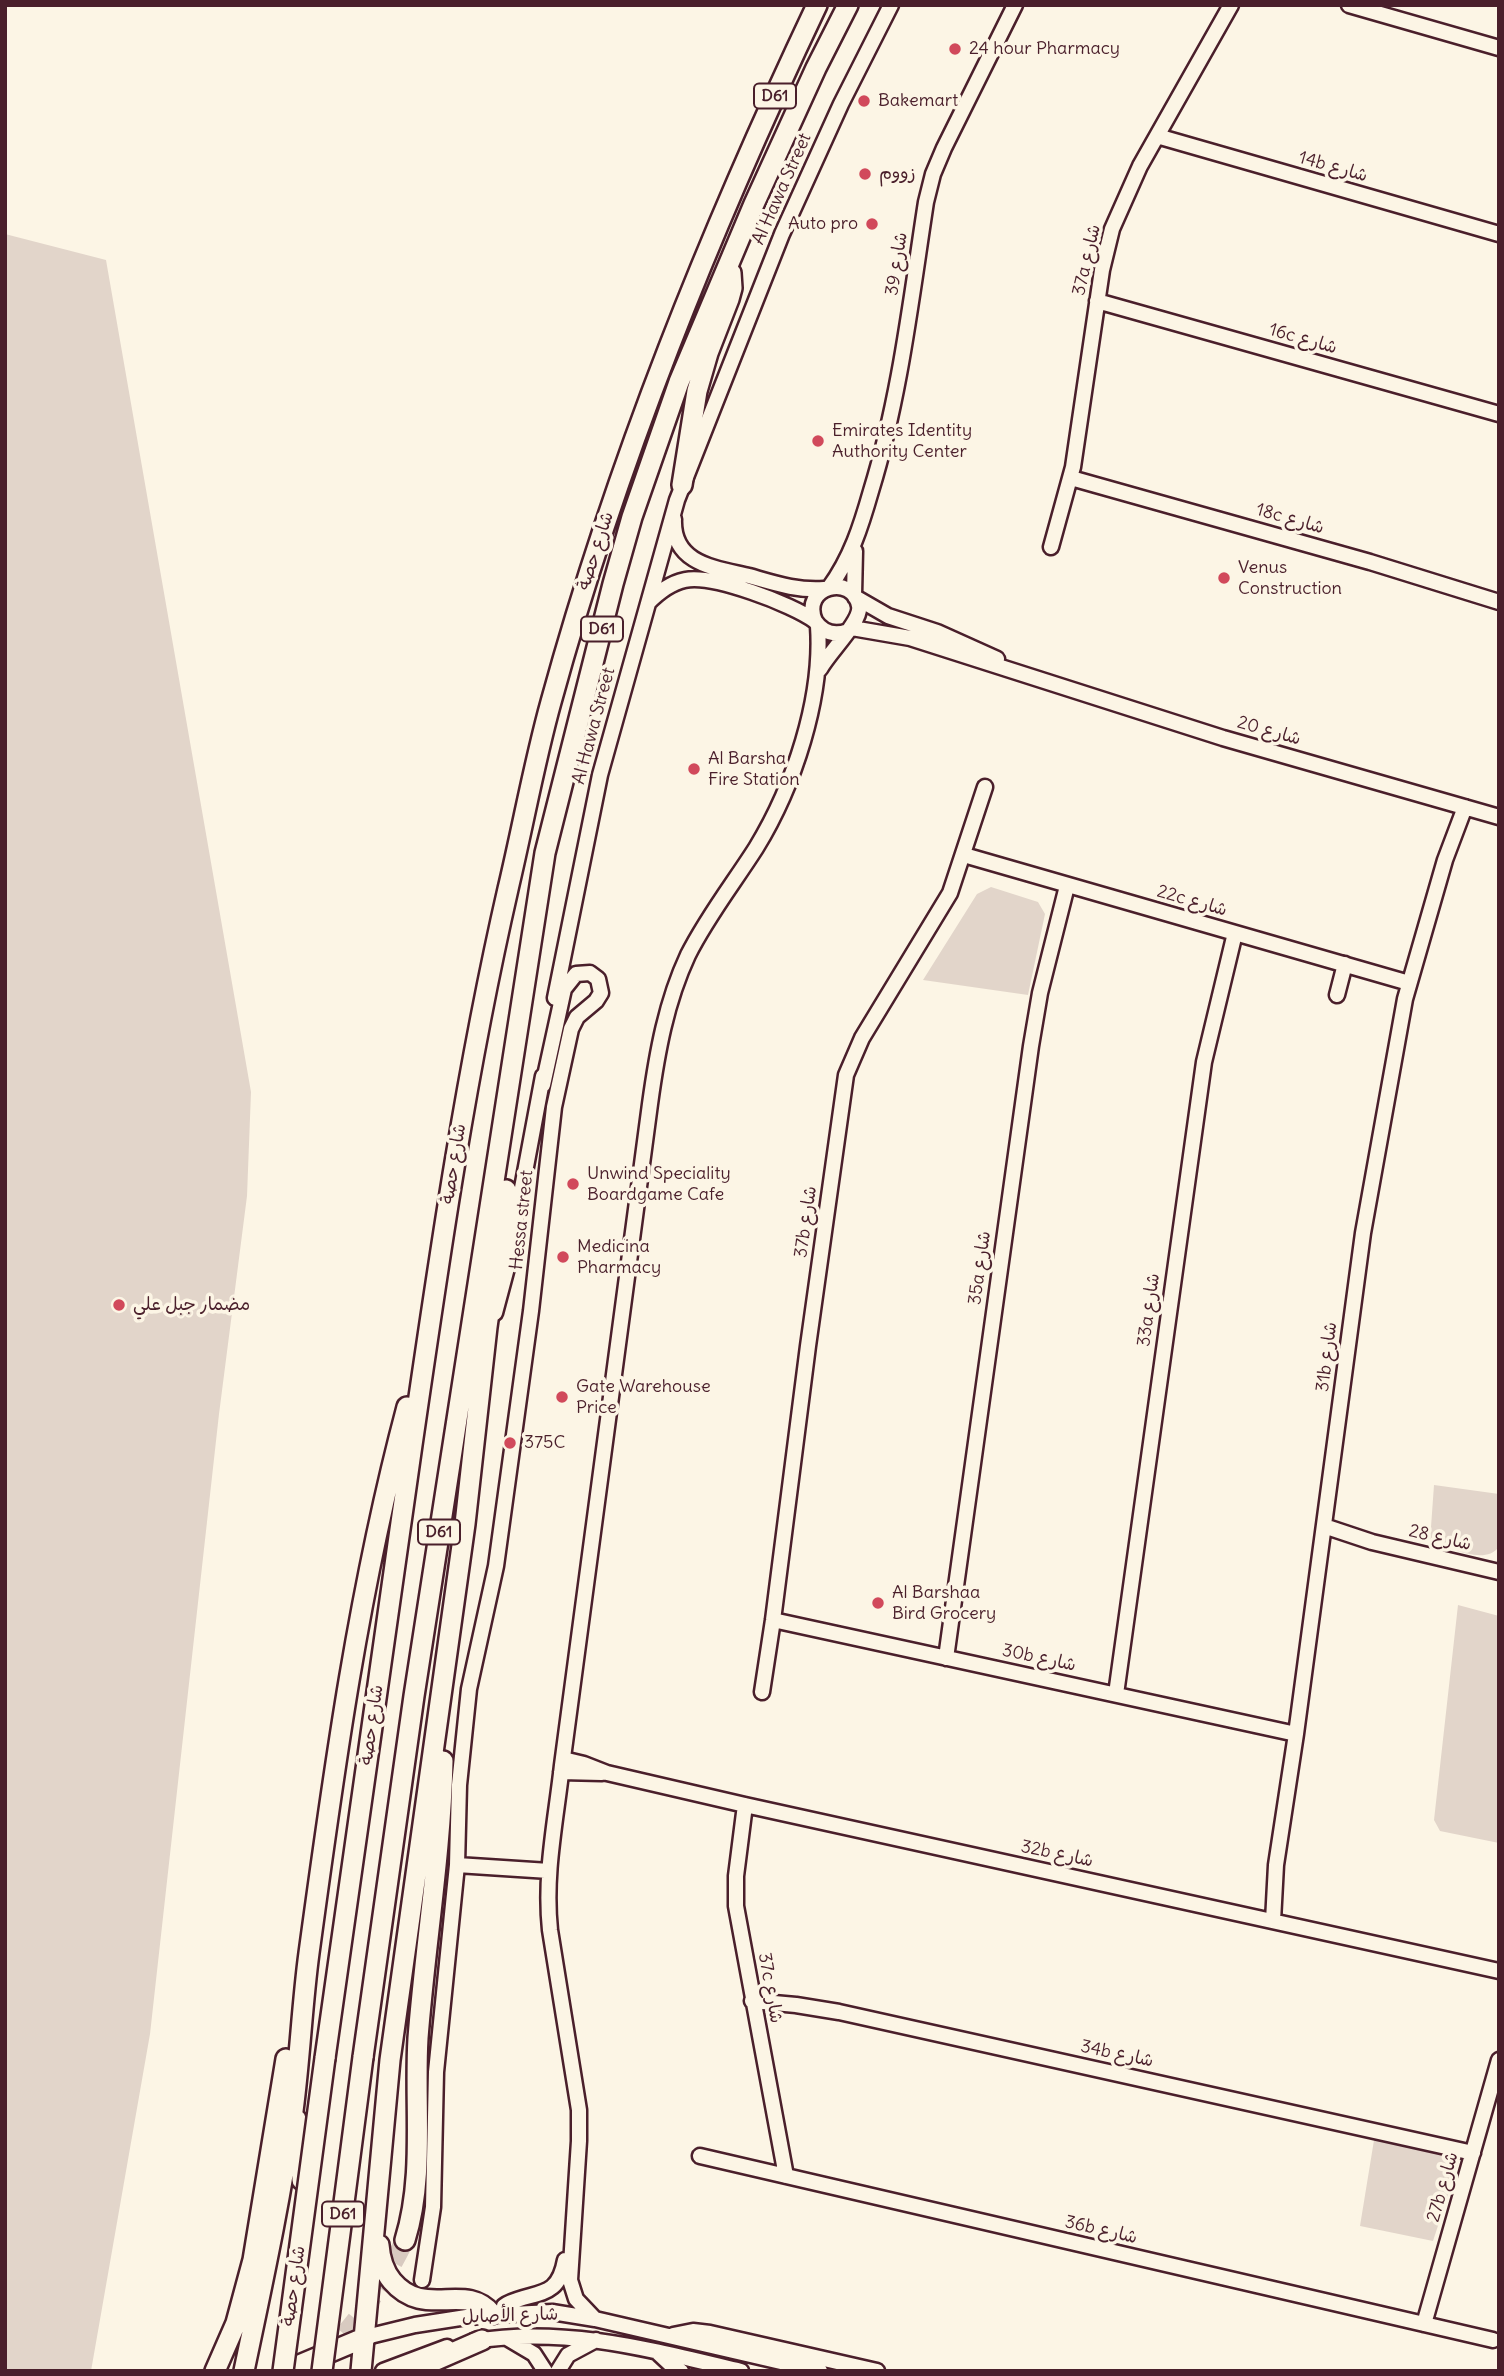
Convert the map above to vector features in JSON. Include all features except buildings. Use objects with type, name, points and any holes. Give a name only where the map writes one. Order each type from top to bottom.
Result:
[{"type":"main road","name":"شارع حصة","points":[[292,2370],[325,2058],[428,1335],[484,995],[535,768],[566,649],[622,470],[679,316],[739,174],[817,5]]},
{"type":"main road","name":"شارع حصة","points":[[322,2371],[410,1721],[545,853],[632,517],[679,382],[816,68],[848,5]]},
{"type":"main road","points":[[679,493],[697,391],[732,288],[730,263]]},
{"type":"main road","name":"شارع حصة","points":[[442,1692],[503,1212],[519,1071],[522,1008]]},
{"type":"main road","points":[[244,2371],[293,2109],[308,1956],[347,1683],[369,1562],[396,1447],[428,1335]]},
{"type":"main road","points":[[405,2240],[414,2208],[416,2076],[441,1816],[442,1692]]},
{"type":"main road","name":"D61","points":[[377,2206],[396,2011],[442,1692]]},
{"type":"main road","points":[[215,2371],[236,2323],[253,2260],[286,2056],[308,1956]]},
{"type":"main road","points":[[292,2370],[282,2359],[281,2341],[303,2169],[300,2138],[293,2109]]},
{"type":"main road","points":[[377,2206],[382,2263],[397,2286],[409,2295],[423,2300],[477,2301],[498,2314]]},
{"type":"main road","points":[[361,2371],[377,2206]]},
{"type":"main road","name":"شارع الأصايل","points":[[292,2370],[366,2337]]},
{"type":"main road","points":[[411,2371],[482,2340]]},
{"type":"street","name":"Al Hawa Street","points":[[487,1327],[498,1306],[505,1278],[542,1085],[544,1057],[562,959],[600,775],[679,493],[782,234],[841,104],[891,5]]},
{"type":"street","name":"شارع 39","points":[[826,589],[844,566],[856,542],[891,416],[926,202],[933,174],[1015,5]]},
{"type":"street","name":"37a شارع","points":[[1051,547],[1071,478],[1097,300],[1112,229],[1157,136],[1231,5]]},
{"type":"street","points":[[1349,5],[1499,48]]},
{"type":"street","name":"14b شارع","points":[[1157,136],[1499,234]]},
{"type":"street","name":"16c شارع","points":[[1097,300],[1499,414]]},
{"type":"street","name":"18c شارع","points":[[1071,478],[1370,562],[1499,602]]},
{"type":"street","points":[[679,493],[674,530],[678,541],[703,565],[792,588],[843,587],[855,596],[860,611],[858,620],[831,651],[818,673]]},
{"type":"street","name":"شارع 39","points":[[855,596],[856,542]]},
{"type":"street","points":[[648,603],[671,584],[686,579],[702,579],[796,608],[836,634],[850,629]]},
{"type":"street","points":[[595,2319],[580,2304],[571,2286],[579,2110],[550,1930],[549,1871],[650,1104],[664,1023],[674,990],[696,940],[757,846],[779,806],[799,749],[818,673],[817,624],[812,611],[814,601],[826,589]]},
{"type":"street","name":"شارع 20","points":[[855,596],[888,617],[949,636],[1030,675]]},
{"type":"street","name":"شارع 20","points":[[850,629],[894,634],[1223,738],[1499,817]]},
{"type":"street","name":"37b شارع","points":[[762,1692],[846,1075],[862,1038],[941,910],[964,855],[985,787]]},
{"type":"street","name":"31b شارع","points":[[1267,1919],[1296,1734],[1363,1233],[1409,983],[1460,806]]},
{"type":"street","name":"22c شارع","points":[[964,855],[1409,983]]},
{"type":"street","name":"35a شارع","points":[[946,1658],[1031,1046],[1040,993],[1067,886]]},
{"type":"street","name":"33a شارع","points":[[1116,1694],[1204,1062],[1235,933]]},
{"type":"street","points":[[1337,995],[1345,964]]},
{"type":"street","name":"Hessa street","points":[[457,1865],[460,1775],[468,1700],[496,1566],[531,1311],[554,1107],[571,1029],[578,1017],[601,993],[598,979],[590,973],[576,974],[564,989],[542,1085]]},
{"type":"street","name":"شارع 28","points":[[1323,1532],[1499,1572]]},
{"type":"street","name":"30b شارع","points":[[773,1620],[1296,1734]]},
{"type":"street","name":"32b شارع","points":[[562,1765],[584,1764],[607,1773],[745,1805],[1499,1971]]},
{"type":"street","name":"37c شارع","points":[[745,1805],[736,1891],[738,1921],[786,2176]]},
{"type":"street","points":[[422,2280],[433,2207],[436,2072],[457,1865],[549,1871]]},
{"type":"street","name":"34b شارع","points":[[752,2001],[796,2004],[839,2012],[1473,2152]]},
{"type":"street","name":"27b شارع","points":[[1424,2324],[1499,2060]]},
{"type":"street","name":"36b شارع","points":[[700,2156],[1493,2340]]},
{"type":"street","points":[[498,2314],[507,2304],[542,2294],[558,2281],[564,2269],[572,2228]]},
{"type":"street","name":"شارع الأصايل","points":[[366,2337],[456,2318],[552,2312],[595,2319],[820,2371]]},
{"type":"street","points":[[668,2336],[693,2332],[710,2333],[877,2371]]},
{"type":"street","name":"شارع الأصايل","points":[[383,2371],[442,2348],[505,2337],[558,2336],[656,2351],[741,2371]]},
{"type":"street","points":[[505,2337],[534,2354],[545,2371]]},
{"type":"street","points":[[558,2371],[568,2356],[598,2340]]},
{"type":"street","points":[[656,2351],[681,2371]]},
{"type":"shaded area","name":"مضمار جبل علي","points":[[5,234],[106,260],[251,1092],[247,1196],[219,1414],[150,2034],[91,2371],[5,2371]]},
{"type":"shaded area","points":[[991,887],[1038,902],[1045,914],[1028,995],[923,980],[977,894]]},
{"type":"shaded area","points":[[1434,1485],[1499,1494],[1499,1547],[1485,1555],[1476,1555],[1430,1541]]},
{"type":"shaded area","points":[[1458,1605],[1499,1616],[1499,1843],[1440,1831],[1434,1820]]},
{"type":"shaded area","points":[[1375,2134],[1461,2155],[1433,2241],[1360,2226]]},
{"type":"tunnel","points":[[324,2355],[348,2330],[369,2302],[405,2240]]},
{"type":"place","name":"24 hour Pharmacy","points":[[955,49]]},
{"type":"place","name":"Bakemart","points":[[864,101]]},
{"type":"place","name":"زووم","points":[[865,174]]},
{"type":"place","name":"Auto pro","points":[[872,224]]},
{"type":"place","name":"Emirates Identity Authority Center","points":[[818,441]]},
{"type":"place","name":"Venus Construction","points":[[1224,578]]},
{"type":"place","name":"Al Barsha Fire Station","points":[[694,769]]},
{"type":"place","name":"Unwind Speciality Boardgame Cafe","points":[[573,1184]]},
{"type":"place","name":"Medicina Pharmacy","points":[[563,1257]]},
{"type":"place","name":"مضمار جبل علي","points":[[119,1305]]},
{"type":"place","name":"Gate Warehouse Price","points":[[562,1397]]},
{"type":"place","name":"375C","points":[[510,1443]]},
{"type":"place","name":"Al Barshaa Bird Grocery","points":[[878,1603]]}]
